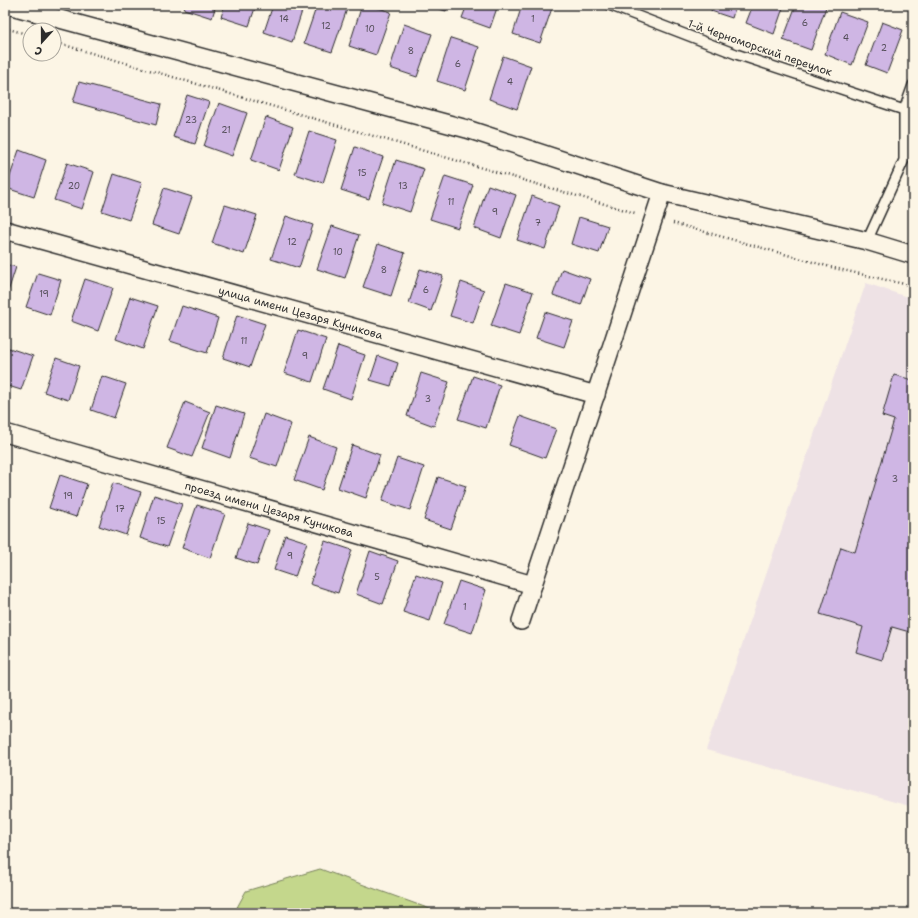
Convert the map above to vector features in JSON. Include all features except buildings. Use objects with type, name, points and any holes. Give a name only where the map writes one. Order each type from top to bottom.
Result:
[{"type":"street","points":[[8,5],[467,129],[662,193],[867,241],[913,255]]},
{"type":"street","points":[[521,621],[662,193]]},
{"type":"street","name":"улица имени Цезаря Куникова","points":[[5,230],[596,395]]},
{"type":"street","name":"проезд имени Цезаря Куникова","points":[[5,433],[533,586]]},
{"type":"lane","name":"1-й Черноморский переулок","points":[[609,5],[736,54],[904,110]]},
{"type":"lane","points":[[867,241],[904,160],[904,110],[913,85]]},
{"type":"path","points":[[5,28],[22,33]]},
{"type":"path","points":[[62,44],[654,218],[834,268],[913,286]]},
{"type":"shaded area","points":[[866,283],[913,299],[913,807],[706,750]]},
{"type":"green space","points":[[320,869],[441,913],[234,913],[246,891]]}]
